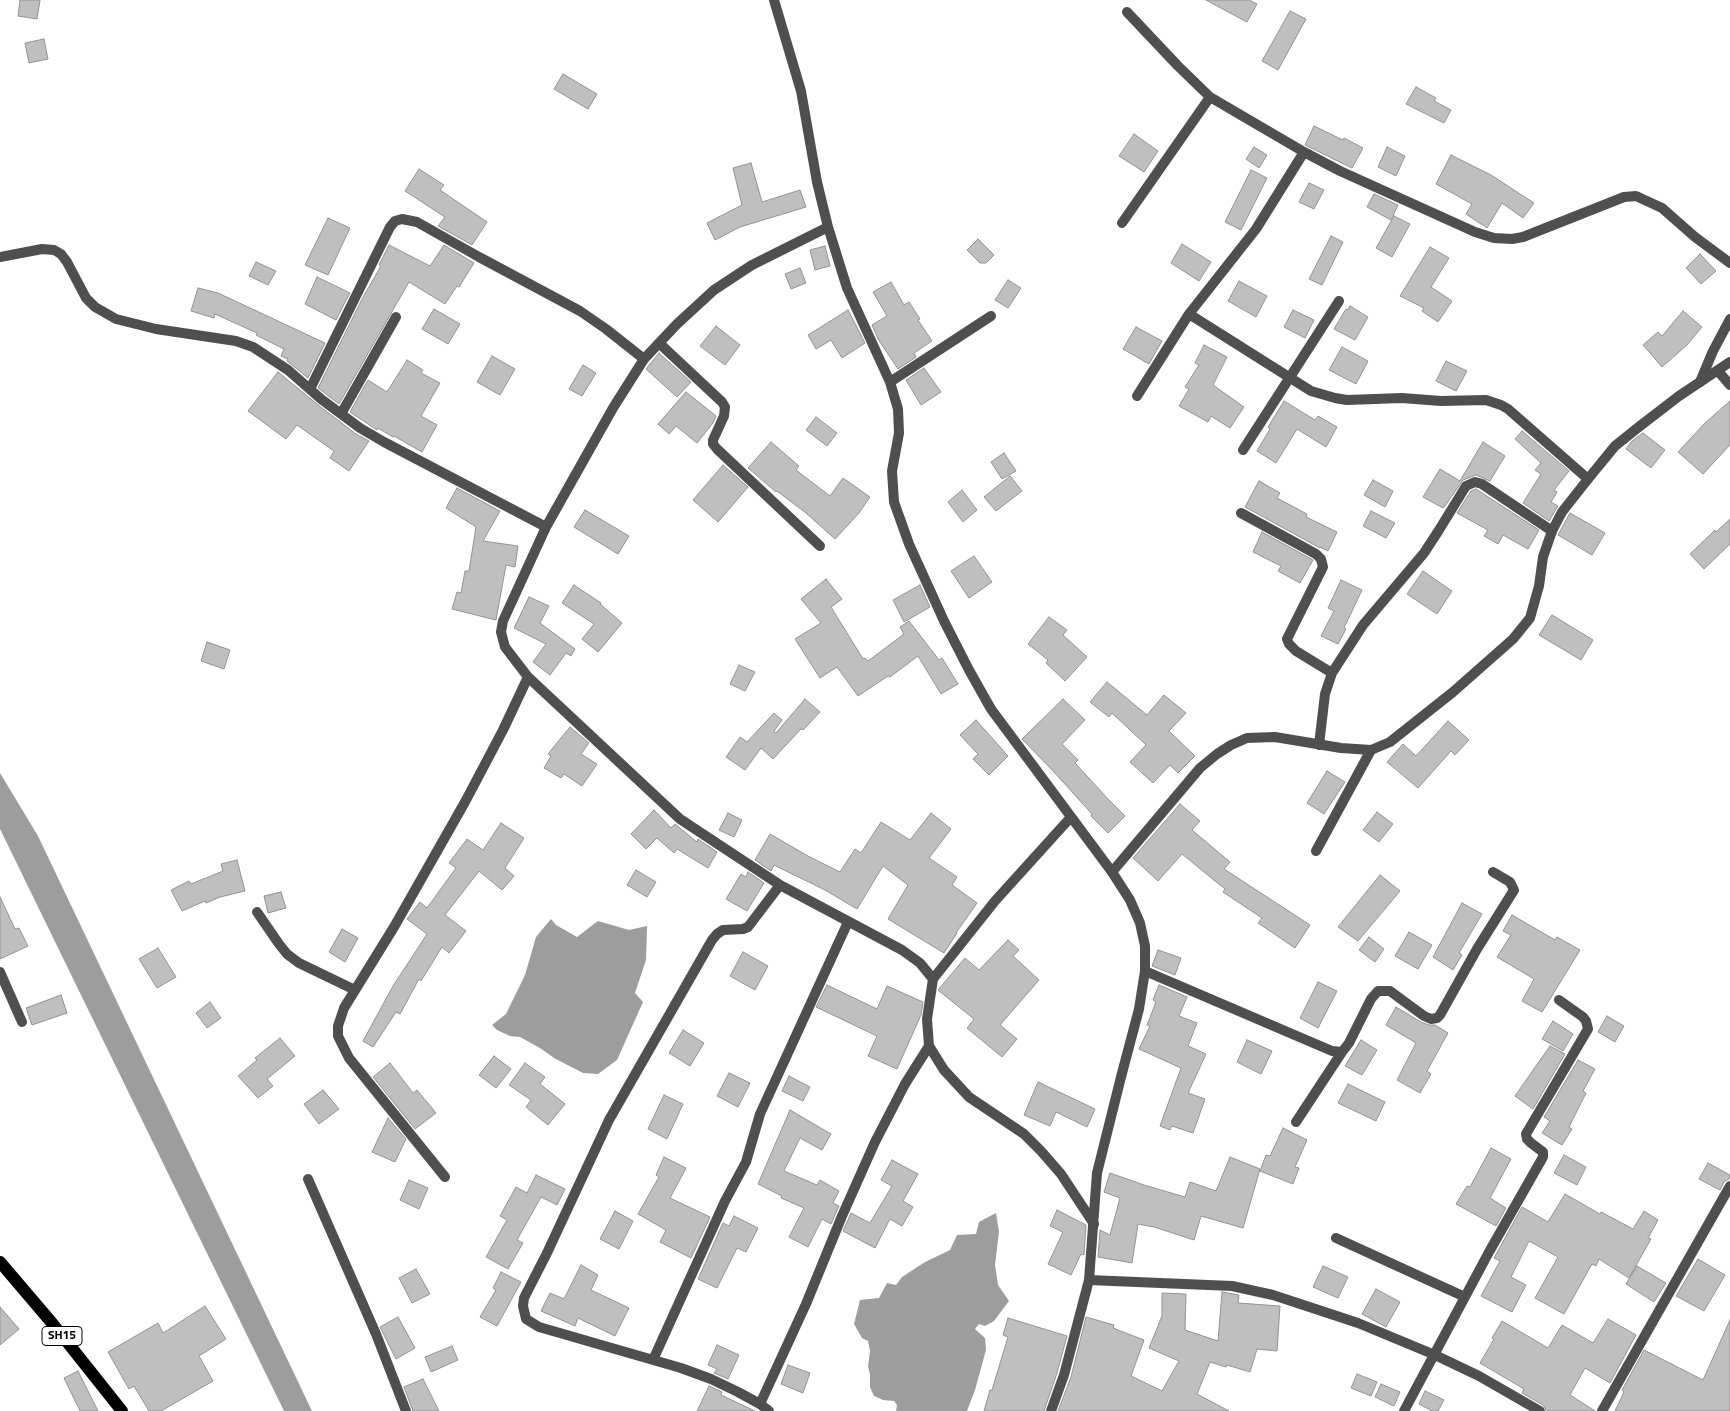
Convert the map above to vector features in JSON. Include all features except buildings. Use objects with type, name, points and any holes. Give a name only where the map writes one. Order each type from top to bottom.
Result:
[{"type":"main road","name":"SH15","points":[[0,1262],[52,1323],[122,1411]]},
{"type":"street","points":[[774,0],[801,91],[817,182],[828,227],[847,288],[890,382],[898,409],[899,433],[892,471],[894,502],[909,544],[944,620],[991,709],[1112,872],[1130,900],[1140,923],[1145,946],[1145,972],[1139,1009],[1097,1173],[1089,1280],[1064,1375],[1051,1411]]},
{"type":"street","points":[[1127,12],[1210,98],[1340,171],[1475,232],[1494,238],[1523,238],[1624,197],[1636,196],[1662,208],[1695,237],[1730,263]]},
{"type":"street","points":[[1122,223],[1210,98]]},
{"type":"street","points":[[1137,396],[1189,314],[1256,228],[1304,152]]},
{"type":"street","points":[[310,389],[390,227],[395,221],[402,219],[417,222],[580,311],[644,359]]},
{"type":"street","points":[[828,227],[752,265],[714,290],[644,359],[613,408],[546,527],[503,621],[501,632],[505,647],[528,676],[680,819],[780,885],[902,950],[920,963],[933,979]]},
{"type":"street","points":[[0,257],[42,250],[54,250],[68,262],[86,298],[106,314],[132,324],[236,341],[253,347],[288,370],[341,414],[384,442],[546,527]]},
{"type":"street","points":[[1243,450],[1339,301]]},
{"type":"street","points":[[1189,314],[1311,391],[1335,398],[1347,400],[1402,398],[1441,401],[1486,400],[1494,402],[1508,409],[1588,478]]},
{"type":"street","points":[[890,382],[991,316]]},
{"type":"street","points":[[341,414],[396,317]]},
{"type":"street","points":[[1700,382],[1713,351],[1730,319]]},
{"type":"street","points":[[659,343],[722,402],[725,407],[724,416],[712,440],[716,449],[820,546]]},
{"type":"street","points":[[1112,872],[1200,768],[1231,745],[1248,738],[1275,737],[1319,745],[1371,750],[1390,742],[1406,731],[1487,663],[1522,630],[1530,618],[1539,586],[1543,557],[1552,531],[1562,512],[1616,446],[1640,426],[1730,362]]},
{"type":"street","points":[[1718,371],[1730,385]]},
{"type":"street","points":[[1319,745],[1325,694],[1332,673],[1363,625],[1424,552],[1462,491],[1470,483],[1482,484],[1552,531]]},
{"type":"street","points":[[1241,513],[1316,554],[1321,559],[1323,567],[1288,639],[1289,644],[1296,651],[1332,673]]},
{"type":"street","points":[[445,1177],[350,1058],[338,1036],[338,1026],[344,1008],[394,927],[466,802],[528,676]]},
{"type":"street","points":[[1316,851],[1371,750]]},
{"type":"street","points":[[1071,816],[996,901],[933,979],[927,1019],[929,1046],[944,1070],[969,1097],[1024,1134],[1041,1151],[1061,1174],[1094,1224]]},
{"type":"street","points":[[1296,1122],[1342,1052],[1350,1043],[1371,999],[1378,991],[1390,991],[1424,1016],[1432,1019],[1440,1015],[1477,949],[1514,890],[1510,882],[1493,872]]},
{"type":"street","points":[[769,1411],[760,1404],[710,1379],[653,1360],[539,1328],[526,1319],[523,1306],[524,1298],[548,1253],[609,1120],[712,940],[723,930],[748,927],[780,885]]},
{"type":"street","points":[[257,912],[287,954],[299,963],[355,990]]},
{"type":"street","points":[[653,1360],[725,1201],[746,1162],[760,1114],[848,922]]},
{"type":"street","points":[[0,972],[22,1022]]},
{"type":"street","points":[[1145,972],[1332,1051],[1342,1052]]},
{"type":"street","points":[[1404,1411],[1489,1252],[1543,1157],[1543,1152],[1527,1139],[1526,1134],[1588,1029],[1586,1021],[1582,1017],[1559,1000]]},
{"type":"street","points":[[760,1404],[806,1304],[875,1142],[905,1084],[929,1046]]},
{"type":"street","points":[[308,1179],[376,1334],[406,1411]]},
{"type":"street","points":[[1602,1411],[1730,1186]]},
{"type":"street","points":[[1336,1238],[1465,1297]]},
{"type":"street","points":[[1089,1280],[1232,1286],[1251,1289],[1358,1323],[1435,1355],[1479,1376],[1540,1411]]},
{"type":"shaded area","points":[[0,773],[38,836],[312,1411],[284,1411],[0,829]]},
{"type":"shaded area","points":[[551,919],[556,925],[577,937],[598,921],[629,930],[647,926],[646,960],[635,993],[643,1002],[617,1060],[598,1074],[583,1073],[520,1037],[510,1036],[497,1030],[492,1025],[506,1014],[525,975],[536,937]]},
{"type":"shaded area","points":[[996,1213],[999,1232],[995,1265],[998,1285],[1009,1301],[994,1321],[985,1326],[979,1324],[975,1329],[985,1338],[986,1350],[967,1411],[896,1411],[897,1405],[894,1401],[883,1400],[874,1396],[870,1387],[868,1366],[870,1351],[868,1341],[862,1338],[854,1324],[860,1300],[879,1298],[887,1283],[896,1285],[902,1277],[925,1262],[950,1250],[957,1235],[976,1234],[979,1222]]}]
